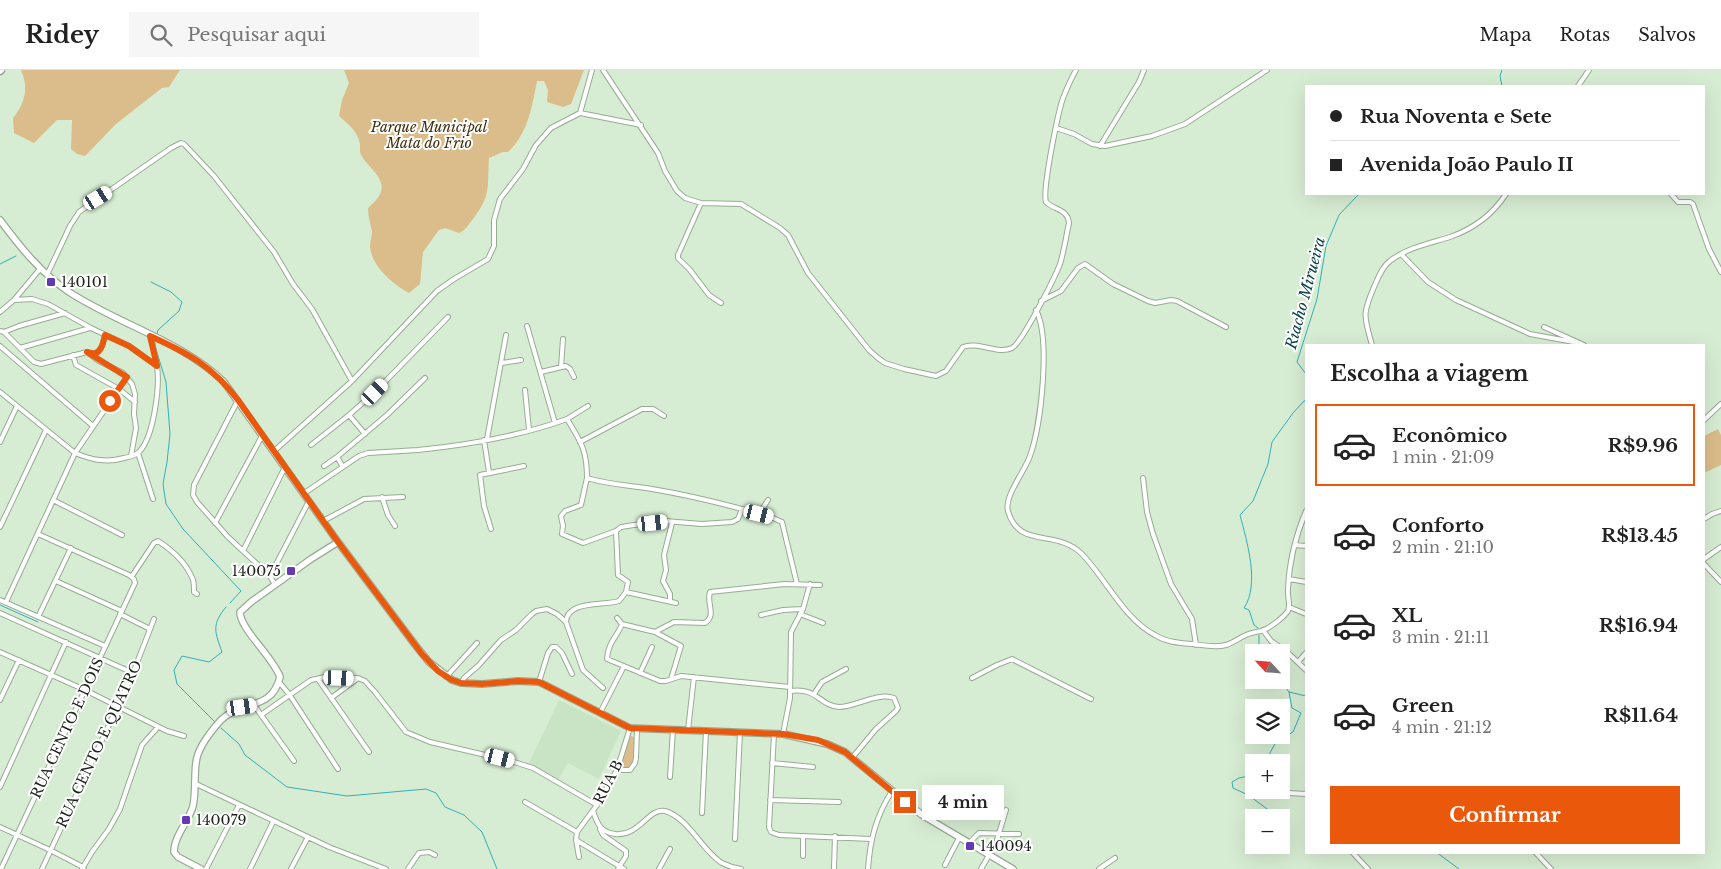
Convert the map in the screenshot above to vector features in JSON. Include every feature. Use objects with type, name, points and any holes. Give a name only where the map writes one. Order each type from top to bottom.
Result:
[{"type":"main road","points":[[0,220],[40,269],[70,292],[150,336],[184,352],[206,365],[224,382],[338,542],[429,662],[446,676],[461,683],[482,684],[538,681],[630,728],[783,734],[818,740],[845,752],[922,816],[1013,869]]},
{"type":"main road","points":[[201,869],[178,857],[174,852],[177,840],[193,805],[197,757],[215,729],[231,712],[263,701],[276,689],[279,680],[275,665],[243,622],[240,616],[242,609],[338,542]]},
{"type":"street","points":[[580,113],[592,70]]},
{"type":"street","points":[[604,70],[658,152],[665,171],[677,192],[685,198],[701,202],[741,204],[780,228],[788,236],[808,273],[869,350],[885,363],[904,370],[939,376],[950,368],[958,352],[963,347],[972,345],[1006,350],[1014,347],[1024,334],[1060,265],[1069,217],[1066,213],[1048,204],[1044,198],[1063,99],[1076,70]]},
{"type":"street","points":[[1100,146],[1139,82],[1144,70]]},
{"type":"street","points":[[1056,128],[1100,146],[1152,136],[1185,124],[1267,70]]},
{"type":"street","points":[[1579,85],[1589,70]]},
{"type":"street","points":[[273,452],[352,381],[437,290],[488,259],[494,246],[494,220],[500,199],[523,169],[544,135],[551,128],[580,113],[641,125]]},
{"type":"street","points":[[47,275],[67,232],[79,212],[181,143],[187,145],[274,252],[293,284],[312,310],[352,381]]},
{"type":"street","points":[[1372,344],[1365,319],[1366,307],[1386,264],[1428,242],[1456,234],[1483,220],[1505,195]]},
{"type":"street","points":[[1672,195],[1678,202],[1690,202],[1693,204],[1709,249],[1721,272]]},
{"type":"street","points":[[701,202],[678,258],[690,270],[708,295],[721,303]]},
{"type":"street","points":[[1402,255],[1428,282],[1456,300],[1530,334],[1582,344]]},
{"type":"street","points":[[1041,301],[1061,291],[1078,268],[1085,264],[1126,291],[1155,303],[1171,300],[1177,301],[1226,327]]},
{"type":"street","points":[[0,312],[14,300],[40,269]]},
{"type":"street","points":[[14,300],[38,300],[90,328],[129,346],[157,366]]},
{"type":"street","points":[[1036,310],[1042,326],[1043,352],[1038,421],[1030,457],[1008,500],[1007,506],[1012,520],[1020,531],[1026,534],[1058,540],[1074,547],[1092,566],[1127,611],[1155,635],[1177,643],[1225,645],[1246,635],[1264,630],[1287,612],[1289,607],[1289,579],[1295,546],[1305,515]]},
{"type":"street","points":[[65,313],[2,332],[38,364],[87,352],[97,353],[101,348],[105,335]]},
{"type":"street","points":[[311,446],[375,392],[448,318]]},
{"type":"street","points":[[527,326],[555,423]]},
{"type":"street","points":[[1544,327],[1582,344]]},
{"type":"street","points":[[20,348],[90,328]]},
{"type":"street","points":[[0,392],[76,453],[105,461],[131,456],[138,453],[146,440],[154,413],[158,389],[157,366],[150,336]]},
{"type":"street","points":[[489,472],[486,439],[506,336]]},
{"type":"street","points":[[561,367],[563,339]]},
{"type":"street","points":[[0,346],[93,426]]},
{"type":"street","points":[[87,352],[127,377],[134,390],[136,428],[131,456]]},
{"type":"street","points":[[72,355],[76,365],[119,389],[135,402]]},
{"type":"street","points":[[502,363],[521,360]]},
{"type":"street","points":[[541,372],[568,366],[574,377]]},
{"type":"street","points":[[6,602],[52,500],[76,453],[127,377]]},
{"type":"street","points":[[324,466],[365,434],[425,378]]},
{"type":"street","points":[[525,390],[529,430]]},
{"type":"street","points":[[238,400],[194,485],[193,496],[216,523],[270,576],[275,585]]},
{"type":"street","points":[[1705,419],[1721,404]]},
{"type":"street","points":[[0,442],[17,406]]},
{"type":"street","points":[[304,494],[359,456],[368,453],[430,448],[529,430],[566,419],[588,406]]},
{"type":"street","points":[[580,442],[642,409],[652,409],[664,416]]},
{"type":"street","points":[[350,415],[365,434]]},
{"type":"street","points":[[566,419],[587,458],[587,478],[580,505],[561,514],[563,526],[561,533],[568,538],[583,542],[616,531],[621,527],[665,522],[718,524],[736,520],[742,509]]},
{"type":"street","points":[[0,528],[46,430]]},
{"type":"street","points":[[216,523],[262,436]]},
{"type":"street","points":[[138,453],[153,498]]},
{"type":"street","points":[[336,457],[342,468]]},
{"type":"street","points":[[491,528],[484,506],[480,475],[524,466]]},
{"type":"street","points":[[243,551],[285,467]]},
{"type":"street","points":[[587,478],[608,484],[662,490],[712,501],[782,522],[797,584]]},
{"type":"street","points":[[1144,478],[1147,512],[1153,534],[1171,584],[1192,619],[1196,645]]},
{"type":"street","points":[[323,520],[364,499],[404,496]]},
{"type":"street","points":[[382,498],[388,515],[395,526]]},
{"type":"street","points":[[52,500],[122,535]]},
{"type":"street","points":[[759,514],[768,500]]},
{"type":"street","points":[[270,576],[309,501]]},
{"type":"street","points":[[1705,518],[1721,512]]},
{"type":"street","points":[[626,592],[673,601],[663,581],[666,570],[664,555],[672,522]]},
{"type":"street","points":[[603,688],[583,670],[566,622],[567,616],[571,611],[586,605],[619,601],[626,592],[629,582],[618,576],[616,531]]},
{"type":"street","points":[[38,534],[132,576],[154,543],[158,541],[185,566],[194,582],[194,592],[197,594]]},
{"type":"street","points":[[1295,546],[1305,546]]},
{"type":"street","points":[[1705,558],[1721,547]]},
{"type":"street","points":[[38,617],[71,548]]},
{"type":"street","points":[[1705,565],[1721,582]]},
{"type":"street","name":"RUA CENTO E DOIS","points":[[1,869],[134,586],[135,581],[132,576]]},
{"type":"street","points":[[1289,579],[1305,582]]},
{"type":"street","points":[[56,581],[150,629]]},
{"type":"street","points":[[655,632],[674,622],[705,623],[708,621],[711,617],[710,592],[797,584],[820,585]]},
{"type":"street","points":[[783,734],[791,689],[791,632],[803,609],[810,584]]},
{"type":"street","points":[[0,600],[105,646]]},
{"type":"street","points":[[1289,607],[1305,614]]},
{"type":"street","points":[[761,615],[783,610],[803,609]]},
{"type":"street","points":[[461,683],[501,640],[516,630],[536,611],[551,610],[566,622]]},
{"type":"street","points":[[0,613],[133,673]]},
{"type":"street","points":[[800,614],[823,623]]},
{"type":"street","points":[[617,618],[622,624],[655,632],[680,645],[682,649],[671,679]]},
{"type":"street","name":"RUA CENTO E QUATRO","points":[[42,869],[133,673],[154,619]]},
{"type":"street","points":[[622,624],[620,630],[613,637],[607,656],[609,660],[660,681],[681,676],[804,690],[839,707],[890,697],[894,698],[898,708],[876,729],[852,758]]},
{"type":"street","points":[[1264,630],[1271,641],[1305,669]]},
{"type":"street","points":[[0,787],[66,642]]},
{"type":"street","points":[[446,676],[477,643]]},
{"type":"street","points":[[538,681],[552,647],[556,647],[562,654],[572,674]]},
{"type":"street","points":[[640,672],[652,648]]},
{"type":"street","points":[[0,652],[85,690],[158,726],[184,736]]},
{"type":"street","points":[[1298,662],[1305,654]]},
{"type":"street","points":[[972,678],[1012,659],[1091,699]]},
{"type":"street","points":[[0,700],[19,660]]},
{"type":"street","points":[[600,713],[624,666]]},
{"type":"street","points":[[814,694],[822,682],[846,668]]},
{"type":"street","points":[[688,730],[694,677]]},
{"type":"street","points":[[318,678],[369,752]]},
{"type":"street","points":[[261,715],[311,680],[318,678],[358,678],[365,681],[375,692],[406,732],[430,742],[533,768],[597,806]]},
{"type":"street","points":[[331,698],[358,678]]},
{"type":"street","points":[[279,680],[338,769]]},
{"type":"street","points":[[254,705],[294,761]]},
{"type":"street","points":[[0,827],[50,850],[83,868],[120,809],[142,745],[158,726]]},
{"type":"street","name":"RUA B","points":[[577,832],[597,806],[617,770],[630,728]]},
{"type":"street","points":[[617,770],[630,770],[635,763],[637,729]]},
{"type":"street","points":[[670,777],[673,729]]},
{"type":"street","points":[[702,812],[706,731]]},
{"type":"street","points":[[735,839],[740,732]]},
{"type":"street","points":[[774,734],[769,830],[773,834],[871,839]]},
{"type":"street","points":[[772,764],[813,768]]},
{"type":"street","points":[[194,783],[273,822],[386,869]]},
{"type":"street","points":[[868,869],[871,839],[879,814],[892,791]]},
{"type":"street","points":[[1290,793],[1305,794]]},
{"type":"street","points":[[770,800],[839,802]]},
{"type":"street","points":[[525,802],[577,832],[576,840],[579,857]]},
{"type":"street","points":[[206,869],[239,805]]},
{"type":"street","points":[[576,840],[620,868],[626,856],[626,851],[603,835],[593,810]]},
{"type":"street","points":[[997,840],[1006,810]]},
{"type":"street","points":[[600,828],[608,833],[627,834],[651,815],[665,811],[681,821],[720,862],[741,869]]},
{"type":"street","points":[[250,869],[273,822]]},
{"type":"street","points":[[969,843],[979,833],[1019,834]]},
{"type":"street","points":[[803,836],[803,856]]},
{"type":"street","points":[[834,836],[834,868]]},
{"type":"street","points":[[291,869],[308,837]]},
{"type":"street","points":[[945,865],[960,838]]},
{"type":"street","points":[[659,869],[670,849]]},
{"type":"street","points":[[408,869],[420,853],[429,852],[435,855]]},
{"type":"street","points":[[1354,854],[1368,869]]},
{"type":"street","points":[[1537,854],[1551,869]]},
{"type":"street","points":[[982,869],[989,856]]},
{"type":"street","points":[[1100,869],[1115,858]]},
{"type":"street","points":[[371,864],[373,869]]},
{"type":"shaded area","points":[[559,700],[621,731],[599,779],[568,763],[558,780],[529,763]]},
{"type":"green space","points":[[21,70],[180,70],[169,87],[162,88],[116,124],[85,156],[77,154],[71,149],[72,120],[57,120],[34,143],[14,133],[13,118],[23,101],[25,89]]},
{"type":"green space","name":"Parque Municipal Mata do Frio","points":[[344,70],[584,70],[571,104],[563,107],[547,102],[548,90],[544,81],[537,81],[528,119],[520,137],[508,152],[503,152],[489,158],[486,196],[479,210],[467,227],[459,233],[445,228],[439,230],[423,252],[420,284],[409,293],[384,274],[372,254],[370,247],[372,231],[368,208],[382,190],[379,178],[362,157],[359,139],[349,125],[339,116],[342,100],[349,83]]},
{"type":"green space","points":[[1718,429],[1721,435],[1721,465],[1705,473],[1705,436]]},
{"type":"green space","points":[[630,736],[635,737],[635,760],[631,767],[620,768]]},
{"type":"waterway","name":"Riacho Mirueira","points":[[1502,70],[1500,76],[1502,85]]},
{"type":"waterway","name":"Riacho Mirueira","points":[[1305,373],[1297,362],[1317,299],[1326,246],[1339,215],[1358,195]]},
{"type":"waterway","points":[[0,264],[16,256]]},
{"type":"waterway","points":[[151,282],[171,292],[182,302],[179,311],[158,330],[157,334]]},
{"type":"waterway","points":[[155,343],[166,382],[170,434],[163,484],[166,504],[183,529],[241,591],[230,603]]},
{"type":"waterway","name":"Riacho Mirueira","points":[[1258,628],[1254,625],[1249,610],[1244,608],[1249,598],[1252,575],[1249,550],[1240,515],[1253,501],[1268,464],[1272,442],[1305,400]]},
{"type":"waterway","points":[[0,605],[38,622]]},
{"type":"waterway","points":[[215,722],[177,684],[174,670],[182,656],[209,662],[222,652],[216,634],[216,624],[226,607]]},
{"type":"waterway","name":"Riacho Mirueira","points":[[1259,635],[1259,644]]},
{"type":"waterway","name":"Riacho Mirueira","points":[[1286,689],[1289,692],[1305,696]]},
{"type":"waterway","points":[[1269,754],[1276,742],[1293,732],[1301,713],[1292,708],[1289,692]]},
{"type":"waterway","points":[[221,728],[239,744],[245,755],[287,787],[347,796],[426,789],[436,793],[445,807],[464,815],[482,832],[497,869]]},
{"type":"waterway","points":[[1245,777],[1232,782],[1233,788],[1245,794]]},
{"type":"waterway","points":[[1254,799],[1267,809]]},
{"type":"waterway","name":"Riacho Mirueira","points":[[1439,854],[1459,869]]},
{"type":"place","name":"140101","points":[[51,282]]},
{"type":"place","name":"140075","points":[[291,571]]},
{"type":"place","name":"140079","points":[[186,820]]},
{"type":"place","name":"140094","points":[[970,846]]},
{"type":"route","points":[[110,401],[127,377],[87,352],[97,353],[101,348],[105,335],[129,346],[157,366],[150,336],[206,365],[224,382],[238,400],[338,542],[422,654],[438,671],[452,680],[461,683],[482,684],[528,680],[539,682],[630,728],[783,734],[818,740],[845,752],[905,802]]}]
